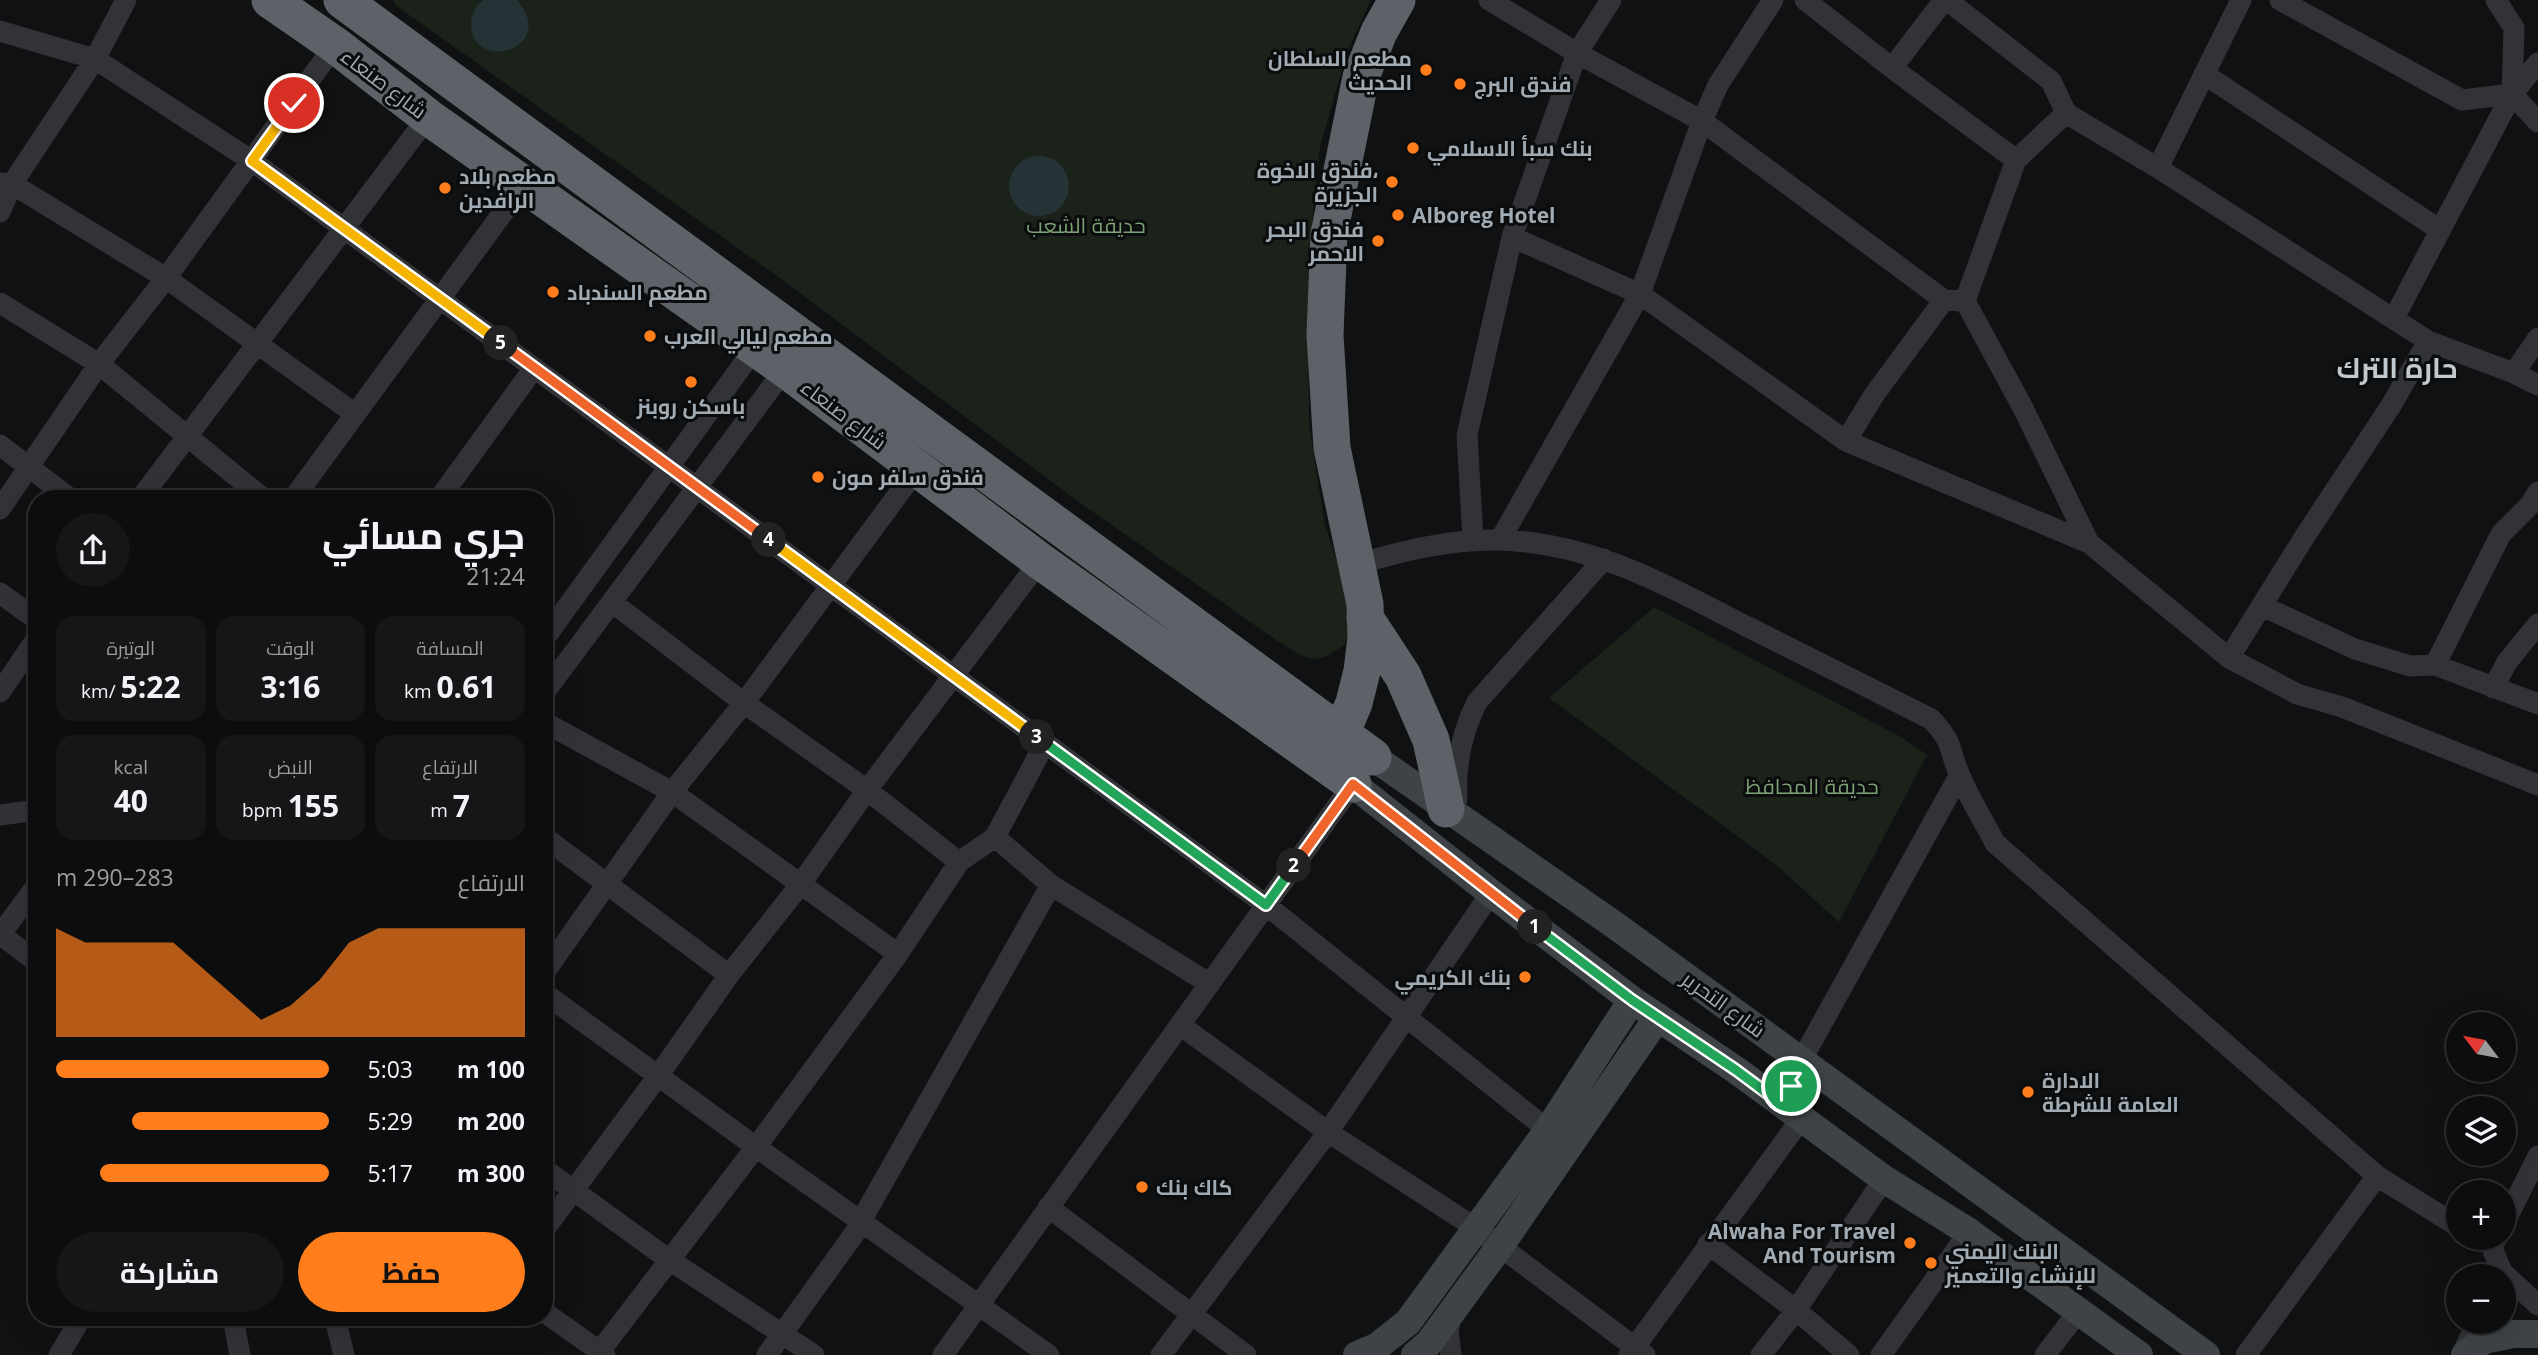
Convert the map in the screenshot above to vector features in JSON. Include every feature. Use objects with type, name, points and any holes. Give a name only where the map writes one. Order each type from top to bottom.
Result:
[{"type":"highway","name":"شارع صنعاء","points":[[270,0],[335,45],[428,117],[785,369],[1040,561],[1363,770]]},
{"type":"highway","points":[[1341,734],[1363,671],[1366,638],[1365,604],[1332,448],[1325,335],[1329,234],[1361,77],[1379,32],[1397,0]]},
{"type":"highway","name":"شارع صنعاء","points":[[347,3],[1341,734],[1363,770]]},
{"type":"highway","points":[[1365,618],[1409,689],[1430,740],[1453,813]]},
{"type":"main road","name":"شارع التحرير","points":[[1363,770],[1453,813],[1616,926],[2206,1355]]},
{"type":"main road","points":[[1363,770],[1491,893],[1632,1000],[1736,1070],[1884,1180],[1969,1232],[2139,1355]]},
{"type":"main road","points":[[1357,1355],[1378,1346],[1408,1322],[1548,1130],[1632,1000]]},
{"type":"main road","points":[[1415,1355],[1429,1343],[1500,1246],[1658,1017]]},
{"type":"main road","points":[[1736,1070],[1751,1066],[1759,1059],[1763,1049],[1763,1032]]},
{"type":"main road","points":[[1794,1113],[1787,1097],[1796,1079],[1808,1065]]},
{"type":"main road","points":[[2463,1355],[2484,1340],[2513,1334],[2538,1334]]},
{"type":"street","points":[[0,212],[6,183],[95,59],[126,0]]},
{"type":"street","points":[[1489,0],[1577,53],[1702,121],[1955,301],[2023,408],[2089,542]]},
{"type":"street","points":[[1473,540],[1466,435],[1512,237],[1577,53],[1611,0]]},
{"type":"street","points":[[1500,540],[1640,293],[1702,121],[1718,85],[1773,0]]},
{"type":"street","points":[[1805,0],[2016,160]]},
{"type":"street","points":[[1892,68],[1946,0],[2051,81],[2066,113],[2428,341],[2514,373],[2538,385]]},
{"type":"street","points":[[2158,169],[2241,0]]},
{"type":"street","points":[[2280,0],[2462,100],[2512,94]]},
{"type":"street","points":[[2496,0],[2514,28],[2512,94],[2538,121]]},
{"type":"street","points":[[0,31],[95,59],[252,161],[1266,905],[1548,1130]]},
{"type":"street","points":[[0,509],[99,364],[166,278],[335,45]]},
{"type":"street","points":[[2394,318],[2512,94],[2538,63]]},
{"type":"street","points":[[2204,74],[2440,230]]},
{"type":"street","points":[[1846,441],[1874,395],[1955,301],[2016,160],[2066,113]]},
{"type":"street","points":[[147,490],[428,117]]},
{"type":"street","points":[[6,183],[166,278],[355,414]]},
{"type":"street","points":[[300,490],[524,184]]},
{"type":"street","points":[[1512,237],[1640,293],[1846,441],[2089,542],[2230,658],[2297,694],[2342,706],[2538,785]]},
{"type":"street","points":[[0,303],[99,364],[252,490]]},
{"type":"street","points":[[2514,373],[2538,338]]},
{"type":"street","points":[[2230,658],[2392,404],[2428,341]]},
{"type":"street","points":[[553,626],[755,348]]},
{"type":"street","points":[[446,490],[534,368]]},
{"type":"street","points":[[553,681],[785,369]]},
{"type":"street","points":[[0,445],[59,490]]},
{"type":"street","points":[[553,960],[672,792],[744,703],[917,469]]},
{"type":"street","points":[[2435,665],[2501,534],[2530,505],[2538,492]]},
{"type":"street","points":[[1357,564],[1414,548],[1473,540],[1553,546],[1604,559],[1654,579],[1931,719],[1946,734],[1953,749],[1959,776],[1996,843],[2377,1176],[2446,1219]]},
{"type":"street","points":[[1453,813],[1457,797],[1458,756],[1468,721],[1477,702],[1604,559]]},
{"type":"street","points":[[553,1218],[729,975],[800,885],[867,790],[1040,561]]},
{"type":"street","points":[[0,593],[28,613]]},
{"type":"street","points":[[612,603],[744,703],[867,790],[959,862]]},
{"type":"street","points":[[2262,606],[2355,649],[2410,666],[2435,665],[2538,704]]},
{"type":"street","points":[[2493,688],[2507,662],[2538,624]]},
{"type":"street","points":[[0,692],[28,651]]},
{"type":"street","points":[[553,727],[672,792],[898,954]]},
{"type":"street","points":[[553,1318],[602,1353],[668,1259],[898,954],[959,862],[995,837],[1045,743]]},
{"type":"street","points":[[943,1355],[1363,770]]},
{"type":"street","points":[[1808,1065],[1959,776]]},
{"type":"street","points":[[0,815],[28,811]]},
{"type":"street","points":[[995,837],[1051,885],[1209,984]]},
{"type":"street","points":[[553,843],[729,975]]},
{"type":"street","points":[[767,1355],[862,1223],[1051,885]]},
{"type":"street","points":[[1161,1355],[1328,1132],[1491,893]]},
{"type":"street","points":[[28,897],[0,935],[28,955]]},
{"type":"street","points":[[553,1000],[755,1147],[1049,1355]]},
{"type":"street","points":[[1180,1026],[1328,1132],[1477,1229],[1636,1352],[1794,1113]]},
{"type":"street","points":[[2516,1200],[2538,1156]]},
{"type":"street","points":[[553,1176],[668,1259],[814,1355]]},
{"type":"street","points":[[2246,1355],[2377,1176]]},
{"type":"street","points":[[1761,1355],[1796,1310],[1884,1180]]},
{"type":"street","points":[[1048,1207],[1246,1355]]},
{"type":"street","points":[[1881,1355],[1969,1232]]},
{"type":"street","points":[[1708,1244],[1796,1310],[1849,1355]]},
{"type":"street","points":[[2516,1287],[2538,1305]]},
{"type":"street","points":[[1451,1355],[1448,1330],[1453,1310]]},
{"type":"street","points":[[2045,1355],[2079,1311]]},
{"type":"street","points":[[59,1355],[76,1326]]},
{"type":"street","points":[[235,1326],[240,1355]]},
{"type":"street","points":[[337,1326],[344,1355]]},
{"type":"street","points":[[2463,1355],[2472,1334]]},
{"type":"green space","name":"حديقة الشعب","points":[[393,0],[1371,0],[1347,52],[1320,147],[1310,241],[1309,426],[1325,525],[1352,604],[1354,631],[1343,646],[1327,656],[1315,659],[1302,656],[1276,640],[1079,502],[777,276],[395,5]]},
{"type":"green space","name":"حديقة المحافظ","points":[[1654,607],[1901,737],[1927,755],[1839,922],[1775,864],[1549,698]]},
{"type":"shaded area","points":[[484,0],[517,0],[527,17],[528,32],[521,43],[510,49],[496,51],[484,48],[474,39],[472,16],[476,7]]},
{"type":"shaded area","points":[[1033,156],[1045,156],[1064,169],[1069,186],[1067,198],[1056,211],[1045,216],[1033,216],[1014,203],[1009,192],[1009,180],[1022,161]]},
{"type":"place","name":"مطعم السلطان الحديث","points":[[1426,70]]},
{"type":"place","name":"فندق البرج","points":[[1460,84]]},
{"type":"place","name":"بنك سبأ الاسلامي","points":[[1413,148]]},
{"type":"place","name":"فندق الاخوة، الجزيرة","points":[[1392,182]]},
{"type":"place","name":"مطعم بلاد الرافدين","points":[[445,188]]},
{"type":"place","name":"Alboreg Hotel","points":[[1398,215]]},
{"type":"place","name":"فندق البحر الاحمر","points":[[1378,241]]},
{"type":"place","name":"مطعم السندباد","points":[[553,292]]},
{"type":"place","name":"مطعم ليالي العرب","points":[[650,336]]},
{"type":"place","name":"باسكن روبنز","points":[[691,382]]},
{"type":"place","name":"فندق سلفر مون","points":[[818,477]]},
{"type":"place","name":"بنك الكريمي","points":[[1525,977]]},
{"type":"place","name":"الادارة العامة للشرطة","points":[[2028,1092]]},
{"type":"place","name":"كاك بنك","points":[[1142,1187]]},
{"type":"place","name":"Alwaha For Travel And Tourism","points":[[1910,1243]]},
{"type":"place","name":"البنك اليمني للإنشاء والتعمير","points":[[1931,1263]]},
{"type":"district","name":"حارة الترك","points":[[2397,367]]},
{"type":"route","points":[[294,103],[252,161],[1266,905],[1353,784],[1632,1000],[1787,1108],[1791,1086]]}]
